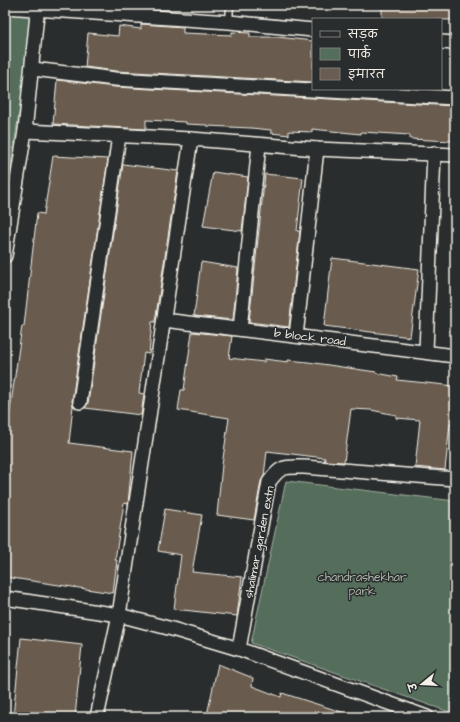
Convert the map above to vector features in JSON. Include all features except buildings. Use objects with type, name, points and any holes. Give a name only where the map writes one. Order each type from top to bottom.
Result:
[{"type":"street","points":[[5,256],[25,131],[33,69],[38,6]]},
{"type":"street","points":[[5,7],[38,6],[312,30]]},
{"type":"street","points":[[442,42],[455,43]]},
{"type":"street","points":[[33,69],[115,79],[455,98]]},
{"type":"street","points":[[25,131],[192,139],[317,149],[455,155]]},
{"type":"street","points":[[80,402],[120,136]]},
{"type":"street","points":[[97,717],[119,615],[192,139]]},
{"type":"street","points":[[240,329],[259,144]]},
{"type":"street","points":[[296,336],[317,149]]},
{"type":"street","points":[[426,351],[434,153]]},
{"type":"street","name":"b block road","points":[[164,320],[426,351],[455,356]]},
{"type":"street","name":"shalimar garden extn","points":[[239,649],[269,482],[277,470],[290,467],[304,467],[455,479]]},
{"type":"street","points":[[5,598],[119,615],[172,629],[239,649],[427,717]]},
{"type":"lane","points":[[229,22],[230,5]]},
{"type":"green space","points":[[5,11],[35,11],[5,203]]},
{"type":"green space","name":"chandrashekhar park","points":[[286,481],[455,501],[455,714],[251,643]]}]
